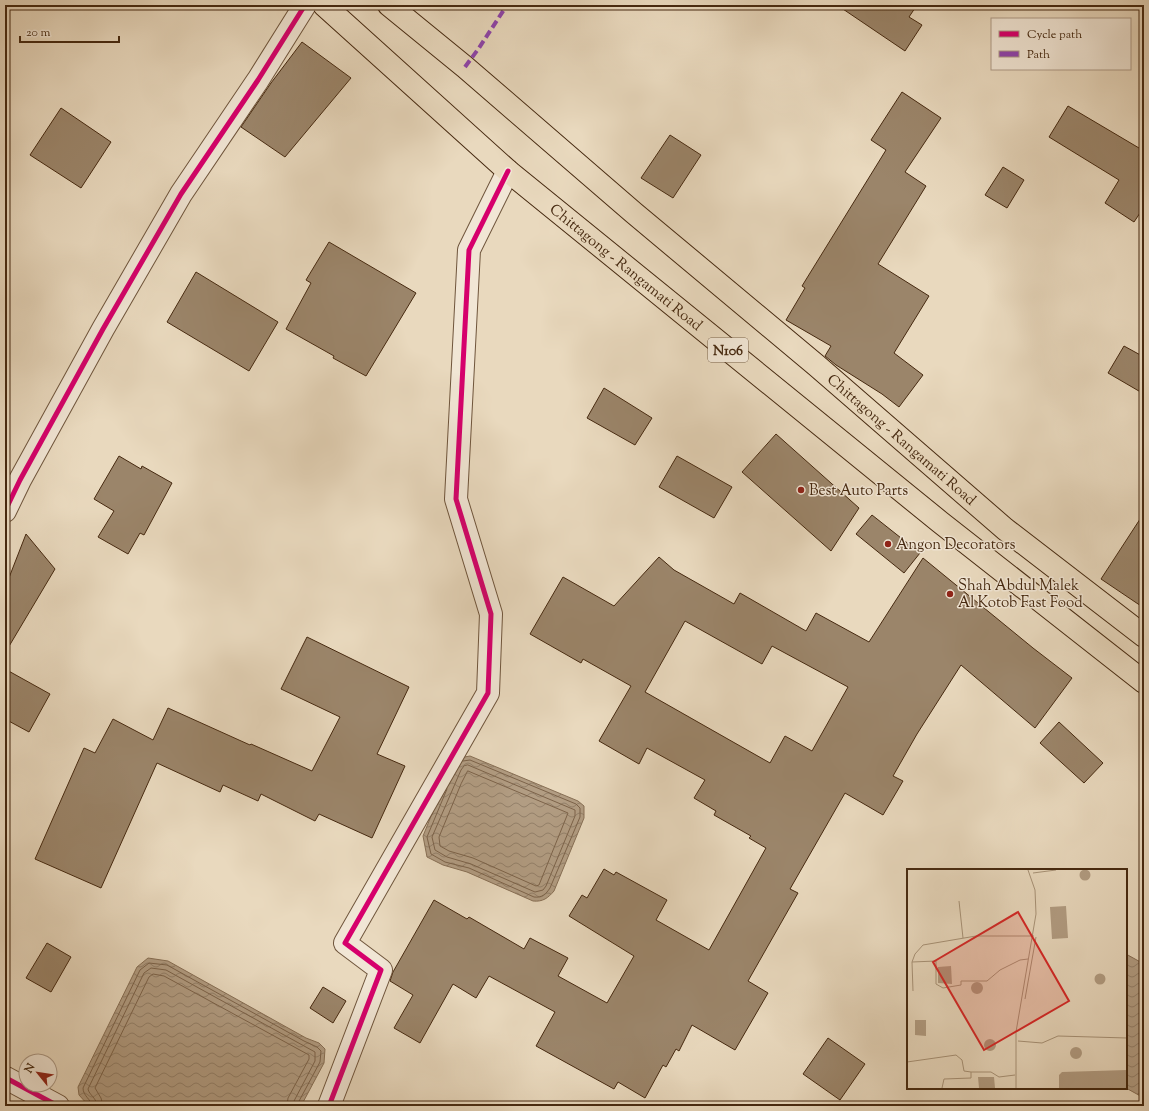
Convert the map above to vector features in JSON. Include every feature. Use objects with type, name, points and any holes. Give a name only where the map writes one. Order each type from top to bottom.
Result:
[{"type":"highway","name":"Chittagong - Rangamati Road","points":[[324,5],[508,170],[940,522],[1144,682]]},
{"type":"highway","name":"Chittagong - Rangamati Road","points":[[389,5],[465,67],[634,213],[816,365],[1005,529],[1144,636]]},
{"type":"street","points":[[5,511],[20,480],[66,399],[103,329],[181,194],[258,80],[305,5]]},
{"type":"street","points":[[329,1106],[381,970],[345,944],[488,694],[491,614],[456,499],[469,250],[508,170]]},
{"type":"street","points":[[5,1080],[6,1078],[58,1106]]},
{"type":"water","points":[[470,756],[578,801],[584,806],[584,818],[554,891],[545,899],[533,901],[467,872],[443,865],[427,857],[423,836],[447,777],[459,758]]},
{"type":"water","points":[[1127,955],[1144,964],[1144,1098],[1127,1089]]},
{"type":"water","points":[[148,958],[168,961],[306,1038],[319,1043],[325,1049],[324,1063],[301,1106],[88,1105],[79,1095],[78,1087],[137,967]]},
{"type":"building","points":[[837,5],[917,5],[909,17],[922,25],[905,51]]},
{"type":"building","points":[[302,42],[351,78],[285,157],[241,127],[271,83]]},
{"type":"building","points":[[902,92],[941,118],[905,172],[926,186],[878,264],[929,296],[894,353],[923,375],[899,407],[825,356],[831,346],[786,320],[805,288],[802,286],[886,150],[871,140]]},
{"type":"building","points":[[1068,106],[1139,148],[1144,141],[1144,207],[1134,222],[1105,203],[1119,180],[1049,137]]},
{"type":"building","points":[[61,108],[111,142],[81,188],[30,155]]},
{"type":"building","points":[[670,135],[701,155],[673,198],[641,178]]},
{"type":"building","points":[[1003,167],[1024,180],[1007,208],[985,195]]},
{"type":"building","points":[[329,242],[416,293],[366,376],[286,329],[311,283],[306,280]]},
{"type":"building","points":[[196,272],[278,322],[249,371],[167,322]]},
{"type":"building","points":[[1124,346],[1144,357],[1144,394],[1108,373]]},
{"type":"building","points":[[604,388],[652,418],[635,445],[587,418]]},
{"type":"building","name":"Best Auto Parts","points":[[776,434],[859,508],[831,551],[742,472]]},
{"type":"building","points":[[119,456],[141,469],[142,466],[172,483],[144,535],[140,533],[128,554],[98,537],[114,511],[94,499]]},
{"type":"building","points":[[677,456],[732,487],[714,518],[659,487]]},
{"type":"building","points":[[1144,513],[1144,608],[1101,579]]},
{"type":"building","name":"Angon Decorators","points":[[872,515],[920,553],[904,573],[856,534]]},
{"type":"building","points":[[26,534],[55,569],[5,653],[5,588]]},
{"type":"building","points":[[659,557],[674,570],[734,604],[740,593],[806,631],[816,613],[869,642],[923,558],[1072,678],[1035,728],[961,665],[917,734],[893,776],[903,781],[883,815],[845,793],[790,889],[798,893],[748,981],[768,993],[735,1050],[692,1025],[679,1051],[676,1049],[666,1067],[663,1065],[645,1098],[618,1082],[614,1089],[536,1046],[555,1012],[489,976],[476,998],[453,984],[420,1043],[394,1028],[413,995],[390,981],[393,972],[434,900],[467,919],[469,917],[524,949],[530,938],[568,958],[558,976],[607,1003],[634,956],[569,916],[582,895],[587,898],[604,869],[614,875],[616,872],[667,900],[656,920],[709,950],[766,848],[749,838],[751,836],[714,815],[716,811],[694,798],[705,780],[647,748],[639,764],[599,741],[631,686],[583,659],[581,663],[530,634],[563,577],[614,606]],"holes":[[[685,621],[762,664],[772,646],[848,687],[812,751],[785,736],[770,763],[645,692]]]},
{"type":"building","points":[[307,637],[409,687],[377,754],[405,766],[372,838],[319,814],[315,821],[261,794],[258,801],[223,785],[220,792],[157,763],[101,888],[35,859],[84,748],[95,753],[113,719],[153,740],[168,708],[312,771],[340,717],[281,689]]},
{"type":"building","points":[[5,669],[50,694],[29,732],[5,719]]},
{"type":"building","points":[[1059,722],[1103,763],[1084,783],[1040,743]]},
{"type":"building","points":[[47,943],[71,957],[51,992],[26,978]]},
{"type":"building","points":[[323,987],[346,1001],[333,1023],[310,1008]]},
{"type":"building","points":[[828,1038],[865,1064],[840,1100],[803,1074]]},
{"type":"marked path","points":[[465,67],[507,5]]},
{"type":"cycle path","points":[[5,511],[20,480],[103,329],[181,194],[258,80],[305,5]]},
{"type":"cycle path","points":[[329,1106],[381,970],[345,943],[488,693],[491,614],[456,499],[469,250],[508,171]]},
{"type":"cycle path","points":[[5,1080],[6,1078],[58,1106]]},
{"type":"place","name":"Best Auto Parts","points":[[801,490]]},
{"type":"place","name":"Angon Decorators","points":[[888,544]]},
{"type":"place","name":"Shah Abdul Malek Al Kotob Fast Food","points":[[950,594]]}]
